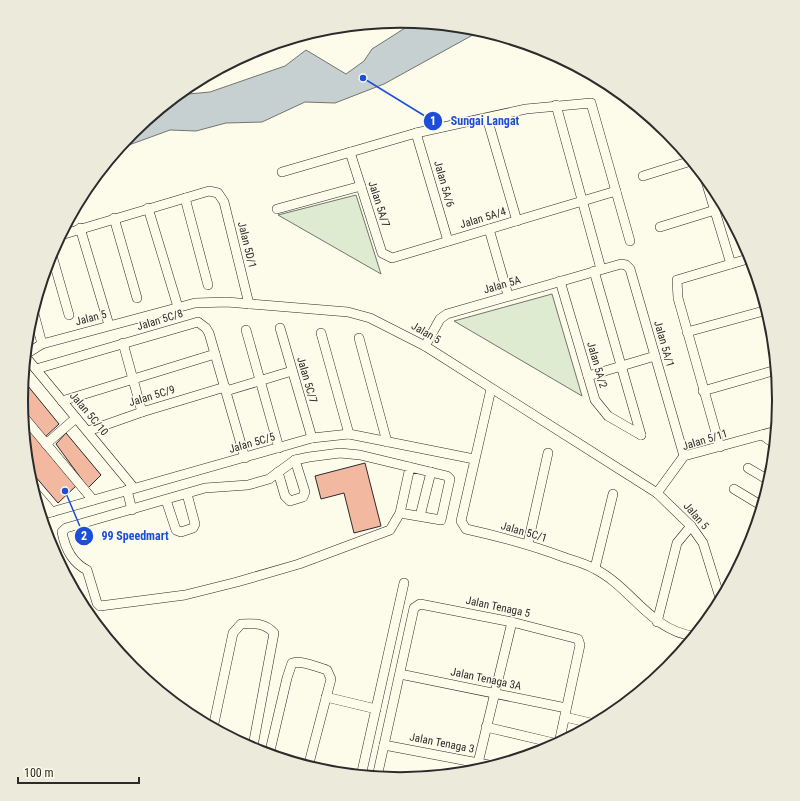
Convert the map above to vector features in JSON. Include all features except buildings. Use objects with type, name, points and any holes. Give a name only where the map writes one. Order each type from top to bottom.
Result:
[{"type":"street","points":[[282,172],[416,133],[526,109],[556,105],[591,103],[630,241]]},
{"type":"street","points":[[556,105],[582,201],[621,366]]},
{"type":"street","points":[[487,118],[517,221]]},
{"type":"street","name":"Jalan 5A/6","points":[[416,133],[448,241]]},
{"type":"street","name":"Jalan 5A/7","points":[[350,152],[382,253],[392,258]]},
{"type":"street","points":[[643,176],[686,163]]},
{"type":"street","points":[[277,209],[361,186]]},
{"type":"street","name":"Jalan 5D/1","points":[[185,198],[209,191],[218,193],[224,202],[249,304]]},
{"type":"street","name":"Jalan 5A/4","points":[[392,258],[616,191]]},
{"type":"street","points":[[711,197],[731,264]]},
{"type":"street","points":[[68,232],[185,198],[208,285]]},
{"type":"street","points":[[148,208],[178,307]]},
{"type":"street","points":[[660,227],[715,210]]},
{"type":"street","points":[[114,218],[137,298]]},
{"type":"street","points":[[80,228],[109,325]]},
{"type":"street","points":[[488,229],[508,295]]},
{"type":"street","points":[[720,447],[678,298],[677,280],[745,260]]},
{"type":"street","points":[[55,262],[69,315]]},
{"type":"street","name":"Jalan 5A/1","points":[[598,270],[621,264],[626,265],[630,269],[684,456]]},
{"type":"street","name":"Jalan 5A","points":[[425,346],[443,316],[508,295],[598,270]]},
{"type":"street","name":"Jalan 5A/2","points":[[560,281],[595,400],[608,416],[641,435],[621,366]]},
{"type":"street","name":"Jalan 5","points":[[31,352],[42,344],[109,325],[178,307],[213,301],[355,314],[370,318],[390,326],[425,346],[657,493],[692,526],[703,543],[718,593]]},
{"type":"street","points":[[687,332],[761,312]]},
{"type":"street","name":"Jalan 5C/8","points":[[36,369],[198,322],[206,328],[215,354],[245,458]]},
{"type":"street","points":[[36,323],[42,344]]},
{"type":"street","name":"Jalan 5C/7","points":[[280,328],[312,438]]},
{"type":"street","points":[[246,330],[279,448]]},
{"type":"street","points":[[321,333],[357,436],[360,451]]},
{"type":"street","points":[[359,338],[387,442]]},
{"type":"street","points":[[123,343],[142,412]]},
{"type":"street","points":[[62,401],[132,378],[215,354]]},
{"type":"street","points":[[588,376],[655,356]]},
{"type":"street","name":"Jalan 5C/10","points":[[30,361],[88,431],[130,489]]},
{"type":"street","name":"Jalan 5C/9","points":[[88,431],[142,412],[260,381],[292,370]]},
{"type":"street","points":[[703,391],[771,372]]},
{"type":"street","name":"Jalan 5C/1","points":[[491,389],[474,459],[461,521],[462,526],[466,529],[528,543],[595,568],[609,578],[657,622],[677,633],[689,635]]},
{"type":"street","points":[[46,444],[76,418]]},
{"type":"street","points":[[29,423],[93,500]]},
{"type":"street","name":"Jalan 5/11","points":[[657,493],[684,456],[770,433]]},
{"type":"street","name":"Jalan 5C/5","points":[[46,514],[312,438],[357,436],[474,459]]},
{"type":"street","points":[[762,436],[770,441]]},
{"type":"street","points":[[400,513],[441,520],[450,479],[447,476],[410,467],[360,451],[295,460],[269,479],[248,485],[205,488],[66,528],[62,532],[64,541],[73,560],[80,567],[87,570],[97,603],[100,606],[185,595],[299,564],[390,530],[400,513],[410,467]]},
{"type":"street","points":[[528,543],[548,453]]},
{"type":"street","points":[[278,472],[285,496],[290,501],[303,497],[305,492],[295,460]]},
{"type":"street","points":[[748,468],[764,477]]},
{"type":"street","points":[[420,516],[431,472]]},
{"type":"street","points":[[130,489],[132,510]]},
{"type":"street","points":[[734,489],[757,503]]},
{"type":"street","points":[[166,500],[176,530],[181,532],[193,528],[195,524],[187,494]]},
{"type":"street","points":[[595,568],[613,494]]},
{"type":"street","points":[[42,500],[52,512]]},
{"type":"street","points":[[657,622],[677,543],[680,537],[692,526]]},
{"type":"street","points":[[362,770],[404,583]]},
{"type":"street","name":"Jalan Tenaga 5","points":[[400,674],[414,608],[420,604],[512,622],[578,639],[580,645],[566,712]]},
{"type":"street","points":[[480,763],[486,727],[512,622]]},
{"type":"street","points":[[214,723],[233,633],[241,624],[254,623],[269,627],[274,633],[272,650],[254,742]]},
{"type":"street","points":[[270,749],[292,663],[298,662],[327,670],[331,679],[309,761]]},
{"type":"street","points":[[378,772],[400,674]]},
{"type":"street","name":"Jalan Tenaga 3A","points":[[400,674],[494,693],[566,712],[589,721]]},
{"type":"street","points":[[326,697],[376,709]]},
{"type":"street","points":[[560,736],[566,712]]},
{"type":"street","points":[[486,727],[548,742]]},
{"type":"street","name":"Jalan Tenaga 3","points":[[384,745],[476,764]]},
{"type":"green space","points":[[356,195],[381,274],[278,215]]},
{"type":"green space","points":[[552,294],[582,396],[454,321]]},
{"type":"shaded area","points":[[405,28],[424,29],[471,36],[384,84],[335,103],[305,102],[262,122],[226,123],[196,131],[170,130],[130,145],[155,121],[189,94],[210,92],[285,66],[306,50],[346,74],[364,61],[372,49]]},
{"type":"place","name":"Sungai Langat","points":[[363,78]]},
{"type":"place","name":"99 Speedmart","points":[[65,491]]}]
